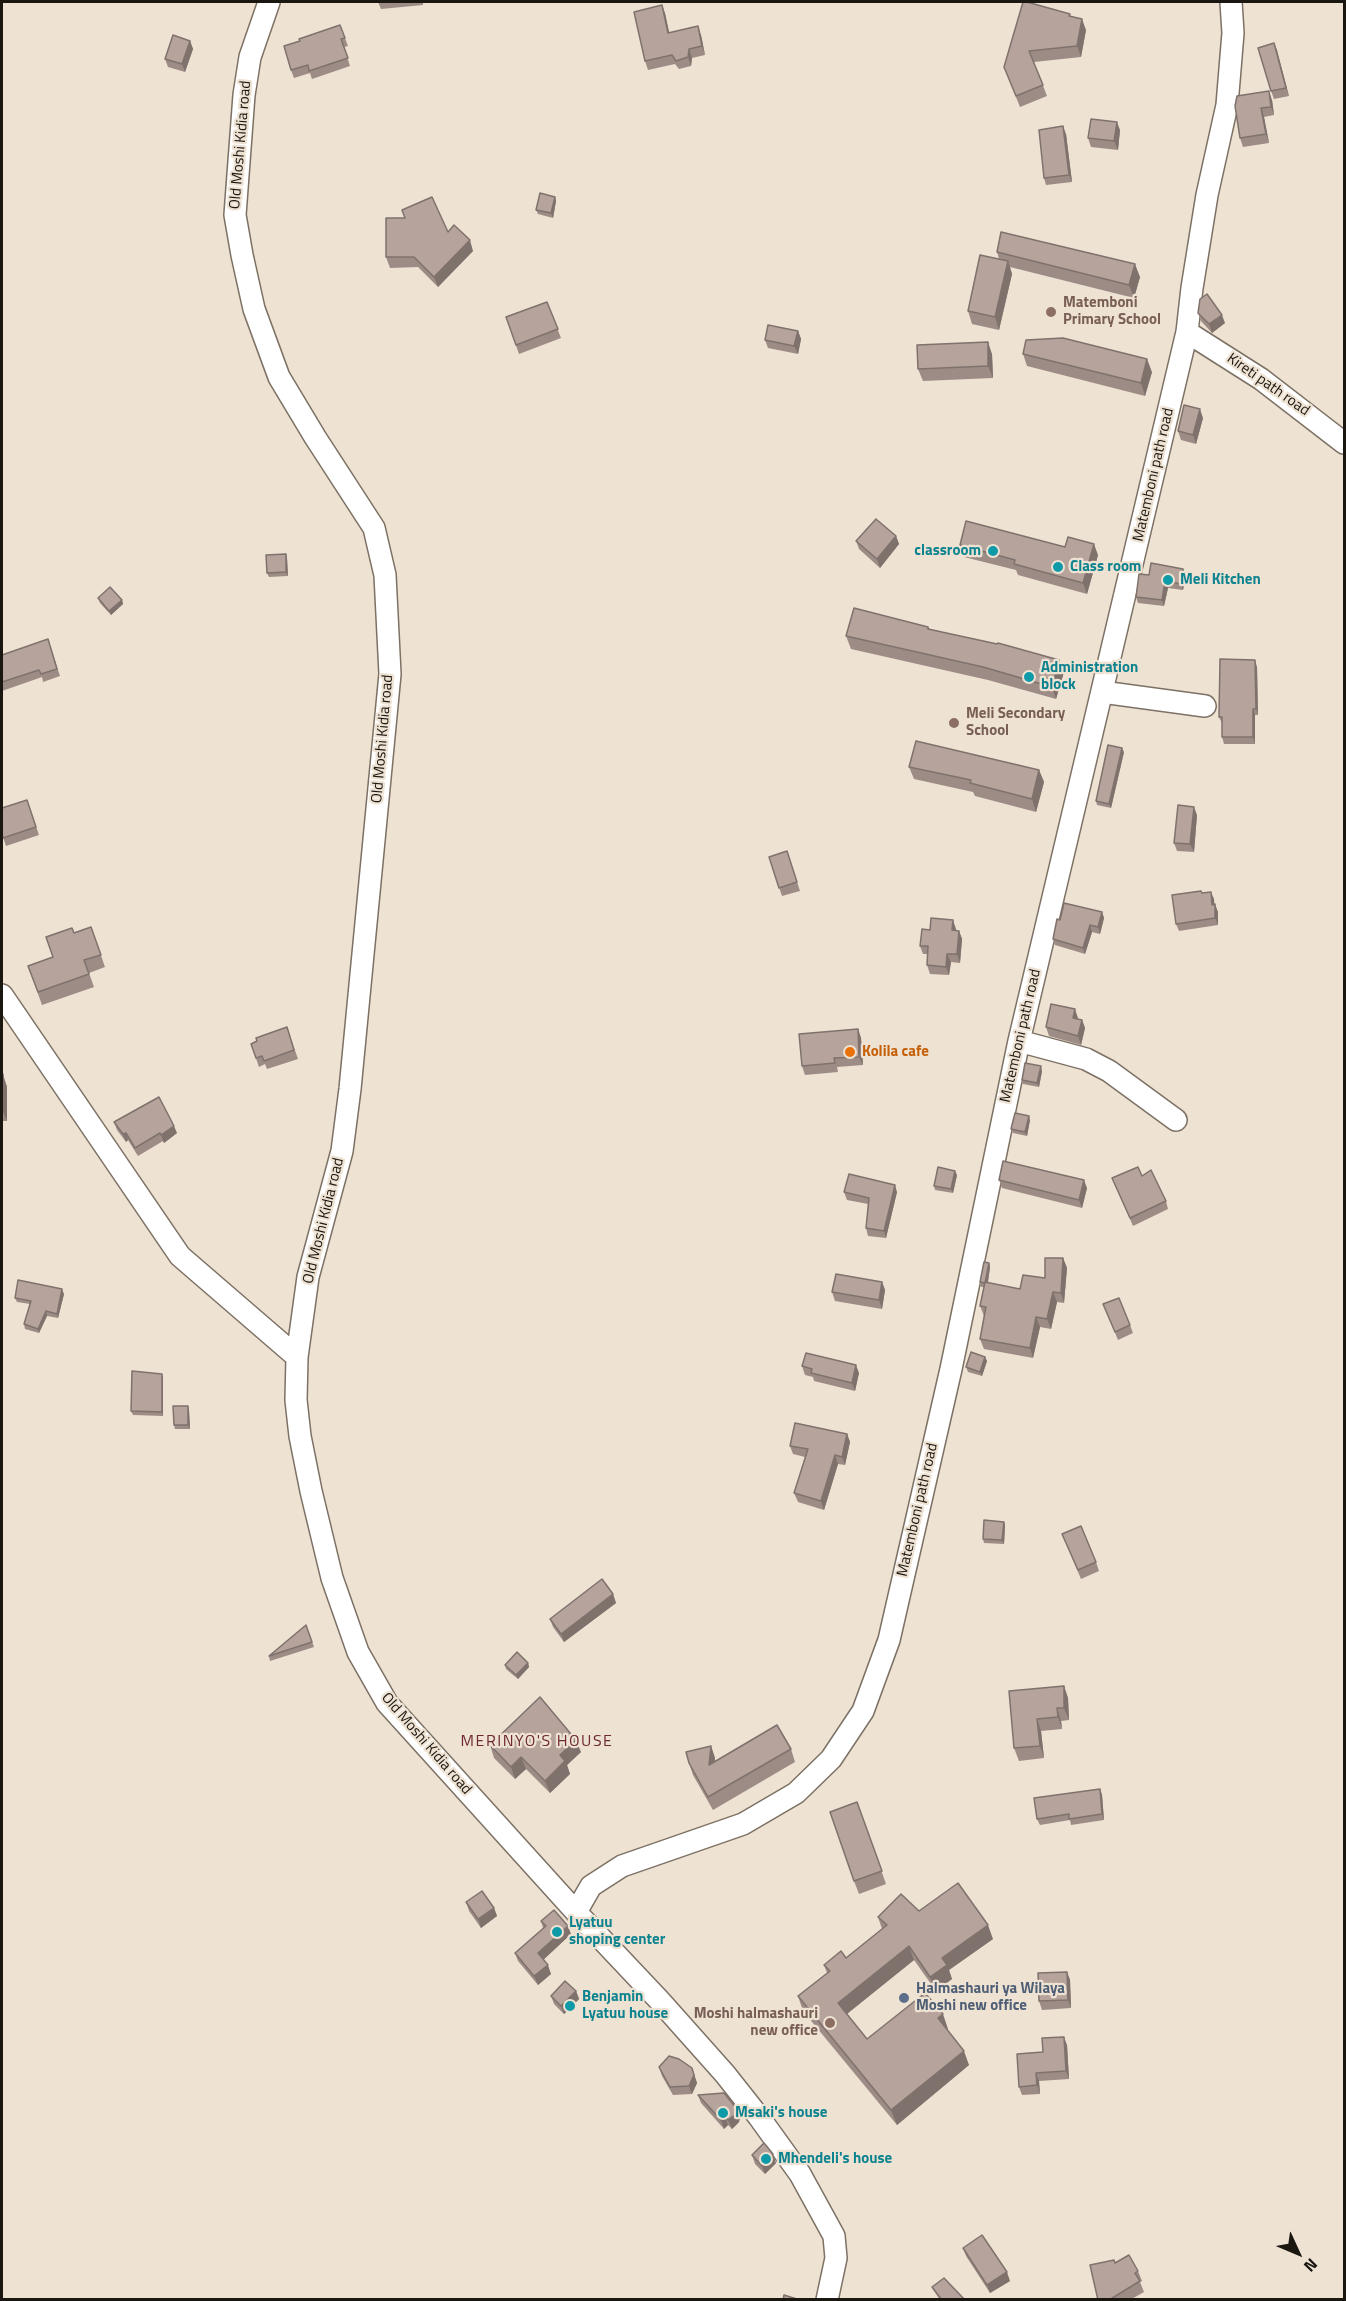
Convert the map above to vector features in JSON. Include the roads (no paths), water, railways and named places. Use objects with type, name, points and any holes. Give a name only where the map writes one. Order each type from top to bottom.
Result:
[{"type":"street","name":"Old Moshi Kidia road","points":[[269,2],[250,57],[244,95],[235,214],[242,255],[254,309],[279,377],[374,528],[385,575],[390,674],[342,1151],[308,1277],[297,1358],[297,1409],[311,1491],[332,1578],[358,1652],[387,1703],[725,2074],[800,2174],[834,2236],[836,2258],[827,2300]]},
{"type":"street","name":"Matemboni path road","points":[[576,1912],[591,1886],[622,1866],[743,1824],[796,1793],[831,1759],[863,1711],[889,1640],[953,1358],[1019,1041],[1187,332],[1207,195],[1227,105],[1233,33],[1231,2]]},
{"type":"street","name":"Kireti path road","points":[[1187,332],[1261,379],[1344,443]]},
{"type":"street","points":[[1102,692],[1205,706]]},
{"type":"street","points":[[2,996],[180,1256],[297,1358]]},
{"type":"street","points":[[1019,1041],[1086,1059],[1109,1071],[1176,1120]]},
{"type":"place","name":"Matemboni Primary School","points":[[1051,312]]},
{"type":"place","name":"classroom","points":[[993,551]]},
{"type":"place","name":"Class room","points":[[1058,567]]},
{"type":"place","name":"Meli Kitchen","points":[[1168,580]]},
{"type":"place","name":"Administration block","points":[[1029,677]]},
{"type":"place","name":"Meli Secondary School","points":[[954,723]]},
{"type":"place","name":"Kolila cafe","points":[[850,1052]]},
{"type":"place","name":"Lyatuu shoping center","points":[[557,1932]]},
{"type":"place","name":"Halmashauri ya Wilaya Moshi new office","points":[[904,1998]]},
{"type":"place","name":"Benjamin Lyatuu house","points":[[570,2006]]},
{"type":"place","name":"Moshi halmashauri new office","points":[[830,2023]]},
{"type":"place","name":"Msaki's house","points":[[723,2113]]},
{"type":"place","name":"Mhendeli's house","points":[[766,2159]]},
{"type":"district","name":"MERINYO'S HOUSE","points":[[537,1742]]}]
